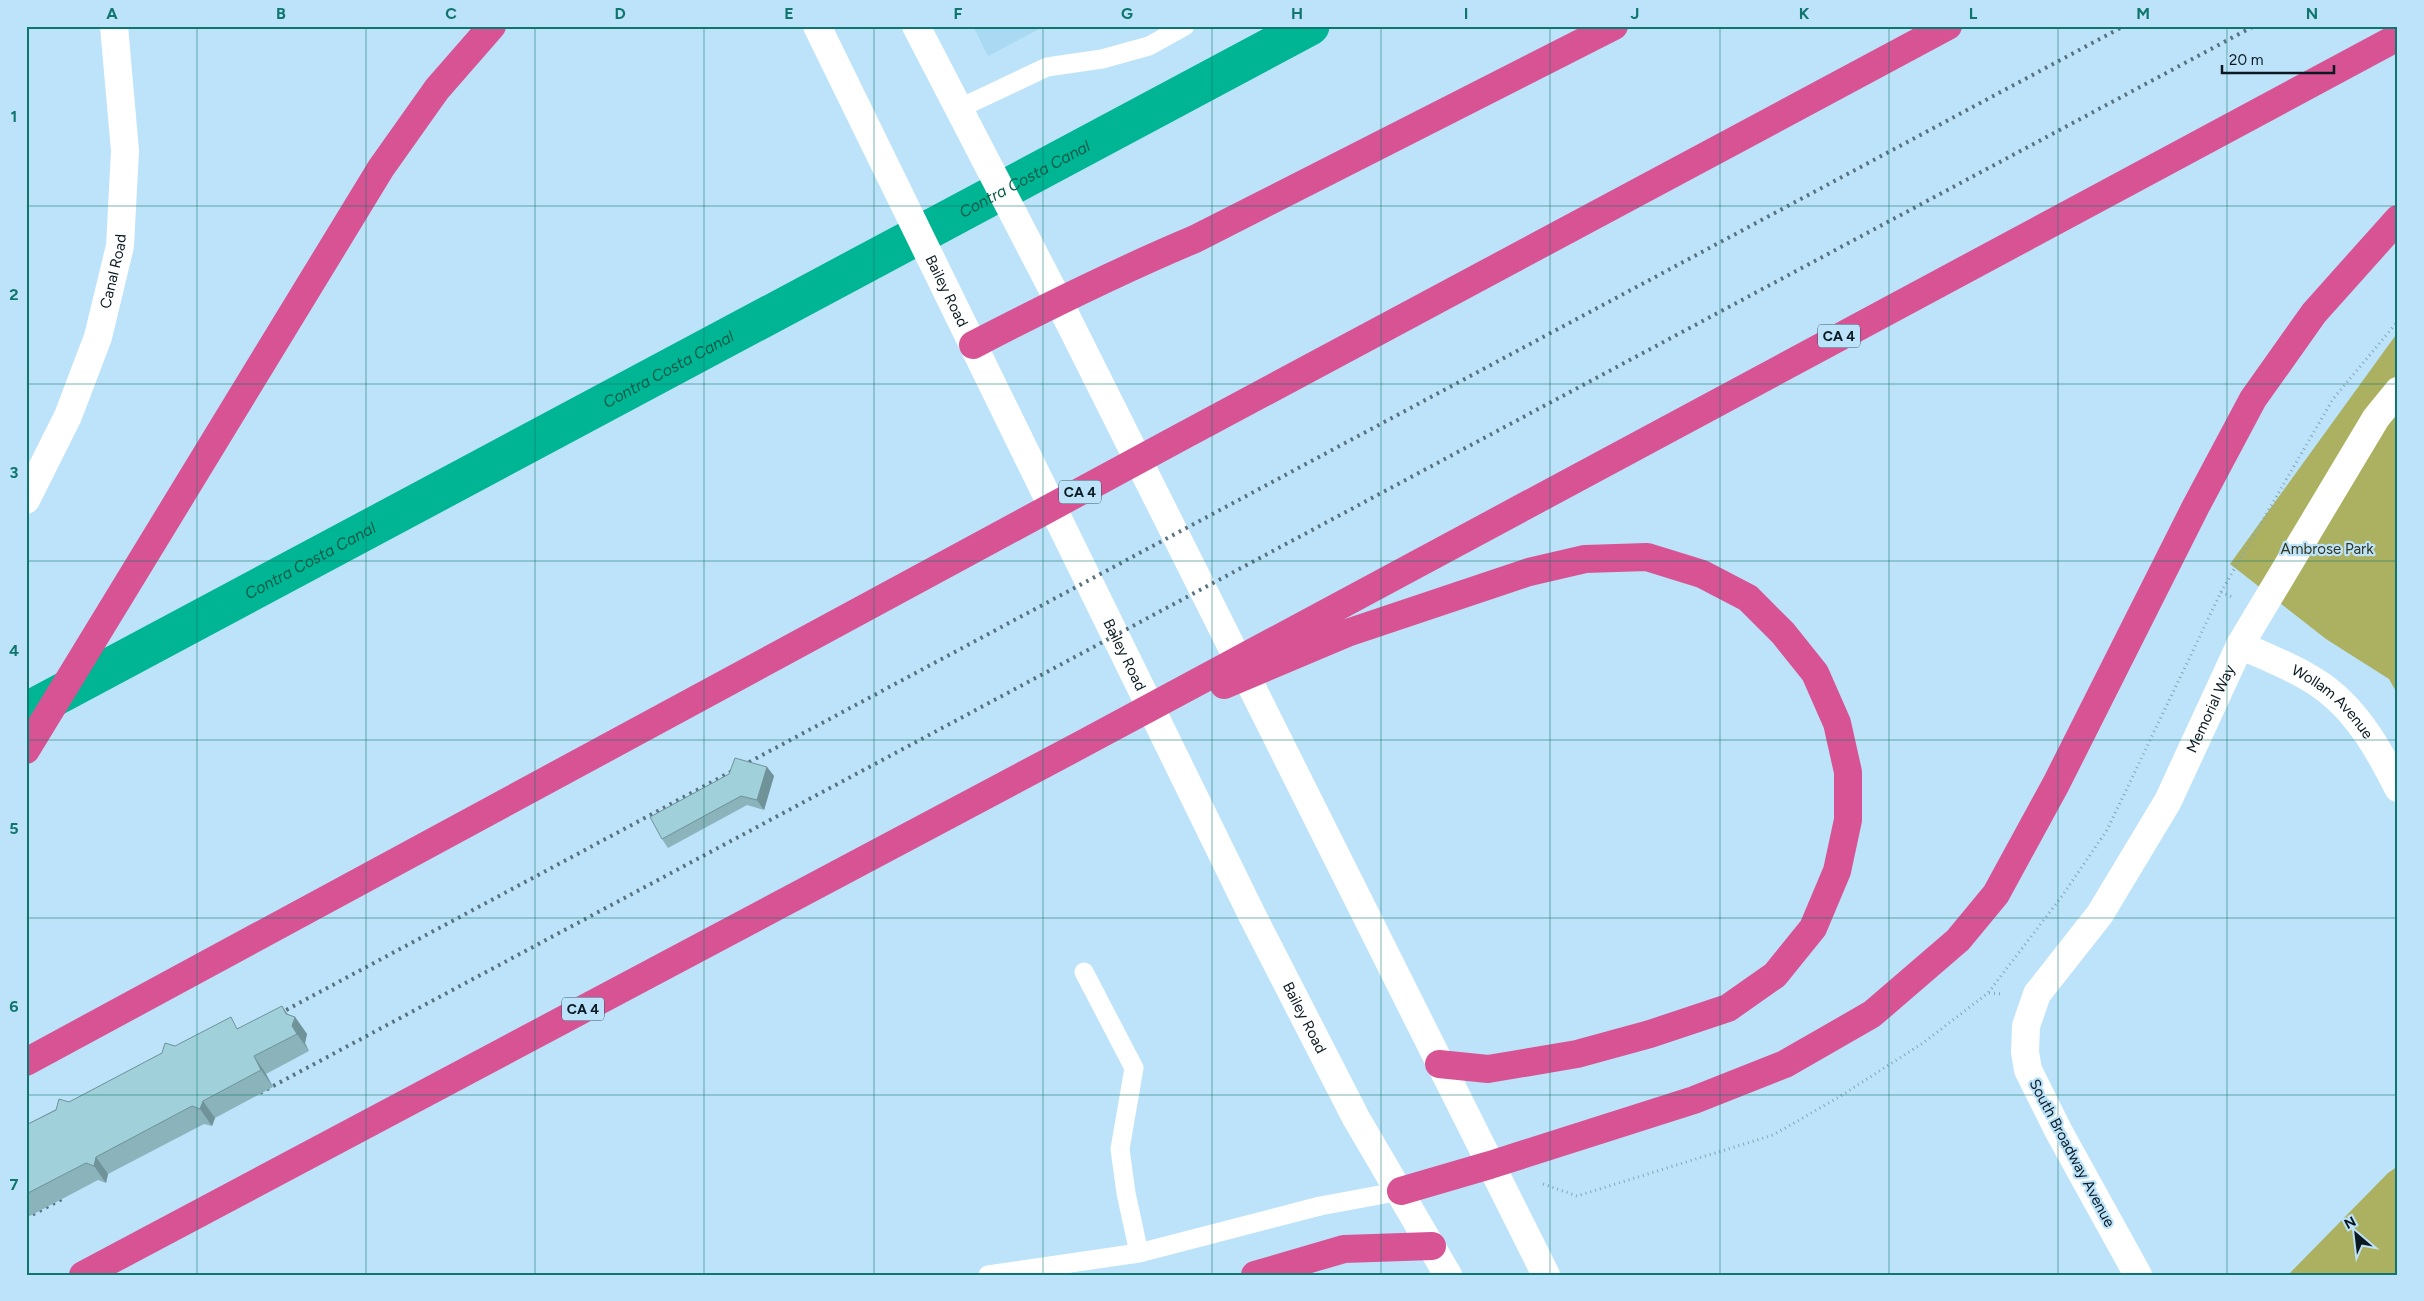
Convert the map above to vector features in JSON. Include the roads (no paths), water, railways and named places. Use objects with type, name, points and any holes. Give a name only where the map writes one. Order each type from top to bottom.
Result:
[{"type":"highway","points":[[26,750],[381,168],[437,89],[492,26]]},
{"type":"highway","points":[[973,345],[1058,300],[1204,235],[1614,26]]},
{"type":"highway","name":"CA 4","points":[[26,1062],[1179,438],[1948,26]]},
{"type":"highway","name":"CA 4","points":[[83,1275],[1084,743],[2398,37]]},
{"type":"highway","points":[[1401,1191],[1490,1165],[1694,1100],[1785,1064],[1872,1014],[1958,940],[1996,894],[2056,784],[2196,506],[2253,399],[2314,313],[2398,219]]},
{"type":"highway","points":[[1084,743],[1347,633],[1529,572],[1585,559],[1647,557],[1702,574],[1748,598],[1783,633],[1815,674],[1837,723],[1848,772],[1848,820],[1837,871],[1813,928],[1775,975],[1728,1008],[1650,1034],[1577,1054],[1488,1069],[1439,1064]]},
{"type":"highway","points":[[1255,1275],[1344,1249],[1432,1246]]},
{"type":"main road","name":"Canal Road","points":[[26,500],[68,416],[98,337],[120,246],[125,151],[114,26]]},
{"type":"main road","name":"Bailey Road","points":[[816,26],[1252,915],[1356,1118],[1401,1191],[1448,1275]]},
{"type":"main road","points":[[916,26],[1058,300],[1546,1275]]},
{"type":"main road","name":"Memorial Way","points":[[2026,1026],[2037,994],[2100,914],[2168,801],[2240,645],[2376,418],[2398,391]]},
{"type":"main road","name":"Wollam Avenue","points":[[2240,645],[2325,688],[2346,706],[2365,729],[2398,788]]},
{"type":"main road","name":"South Broadway Avenue","points":[[2026,1026],[2025,1052],[2028,1070],[2059,1132],[2138,1275]]},
{"type":"lane","points":[[958,109],[1047,68],[1102,59],[1149,46],[1185,26]]},
{"type":"lane","points":[[1084,972],[1134,1068],[1120,1149],[1126,1193],[1139,1253]]},
{"type":"lane","points":[[988,1275],[1139,1253],[1320,1206],[1401,1191]]},
{"type":"waterway","name":"Contra Costa Canal","points":[[26,712],[1310,26]]},
{"type":"railway","points":[[273,1017],[2124,26]]},
{"type":"railway","points":[[260,1093],[2254,26]]},
{"type":"railway","points":[[26,1218],[62,1199]]},
{"type":"park label","name":"Ambrose Park","points":[[2327,549]]}]
